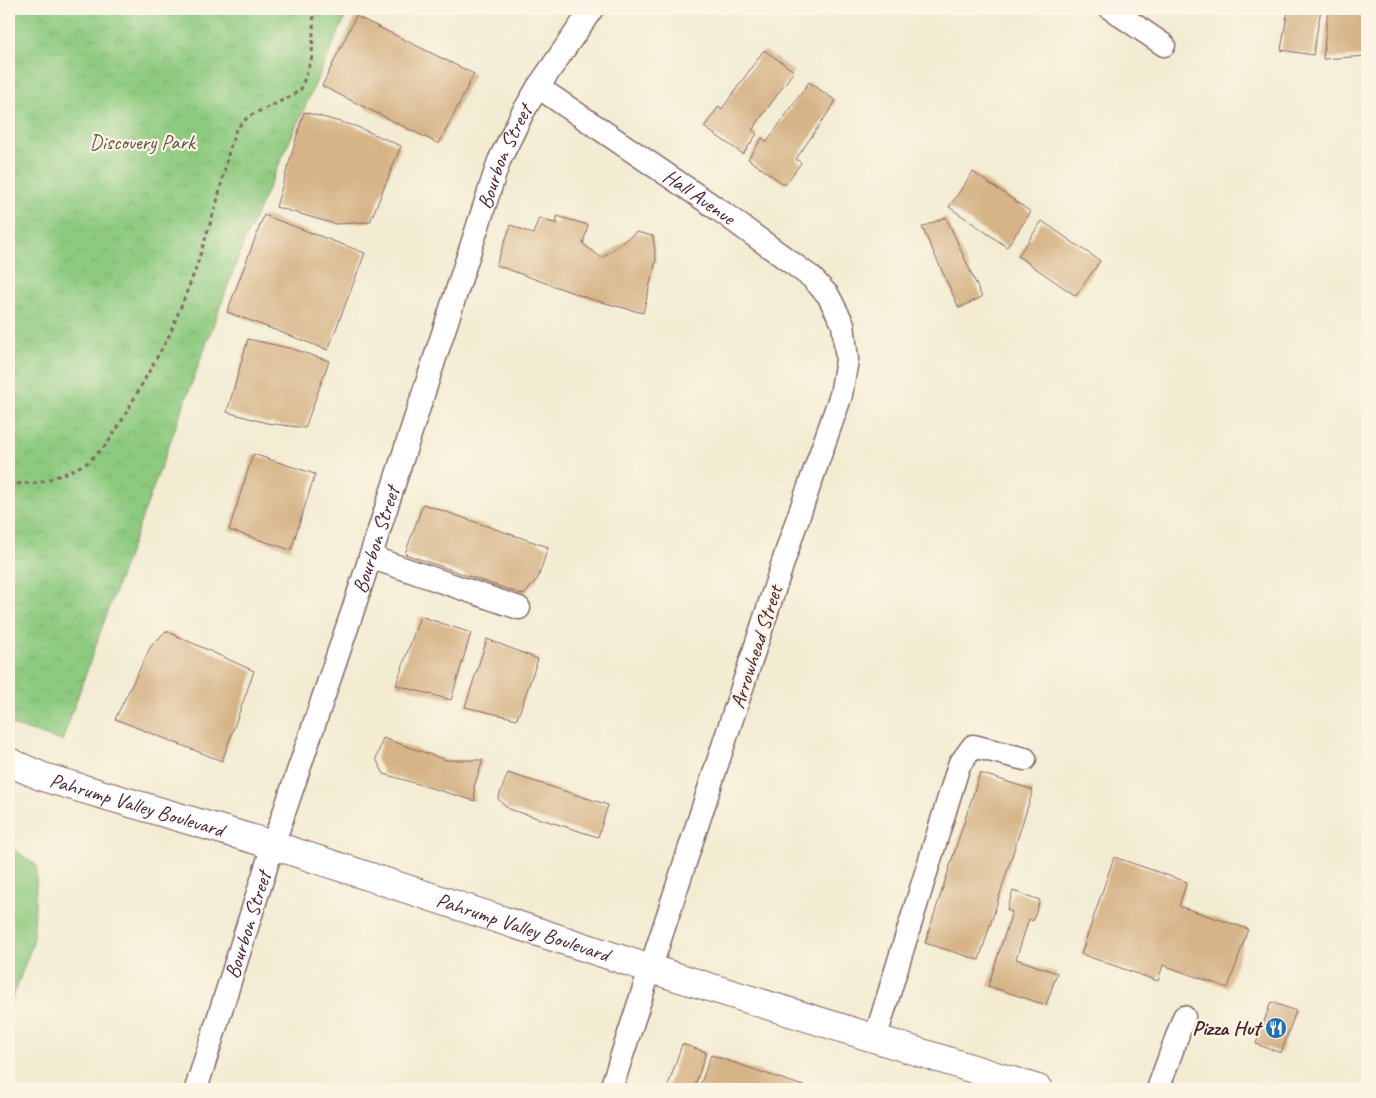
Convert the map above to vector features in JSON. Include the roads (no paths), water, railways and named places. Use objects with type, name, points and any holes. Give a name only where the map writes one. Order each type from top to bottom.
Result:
[{"type":"main road","name":"Pahrump Valley Boulevard","points":[[9,762],[43,777],[273,845],[651,969],[1038,1089]]},
{"type":"street","name":"Bourbon Street","points":[[196,1089],[273,845],[499,161],[538,86],[592,9]]},
{"type":"street","points":[[1111,9],[1164,45]]},
{"type":"street","name":"Hall Avenue","points":[[538,86],[719,210],[811,277],[828,295],[843,324]]},
{"type":"street","name":"Arrowhead Street","points":[[611,1089],[792,535],[842,395],[847,360],[843,324]]},
{"type":"street","points":[[370,556],[519,608]]},
{"type":"street","points":[[875,1039],[959,765],[973,746],[1025,759]]},
{"type":"street","points":[[1158,1089],[1184,1017]]},
{"type":"place","name":"Pizza Hut","points":[[1276,1028]]},
{"type":"park label","name":"Discovery Park","points":[[142,142]]}]
